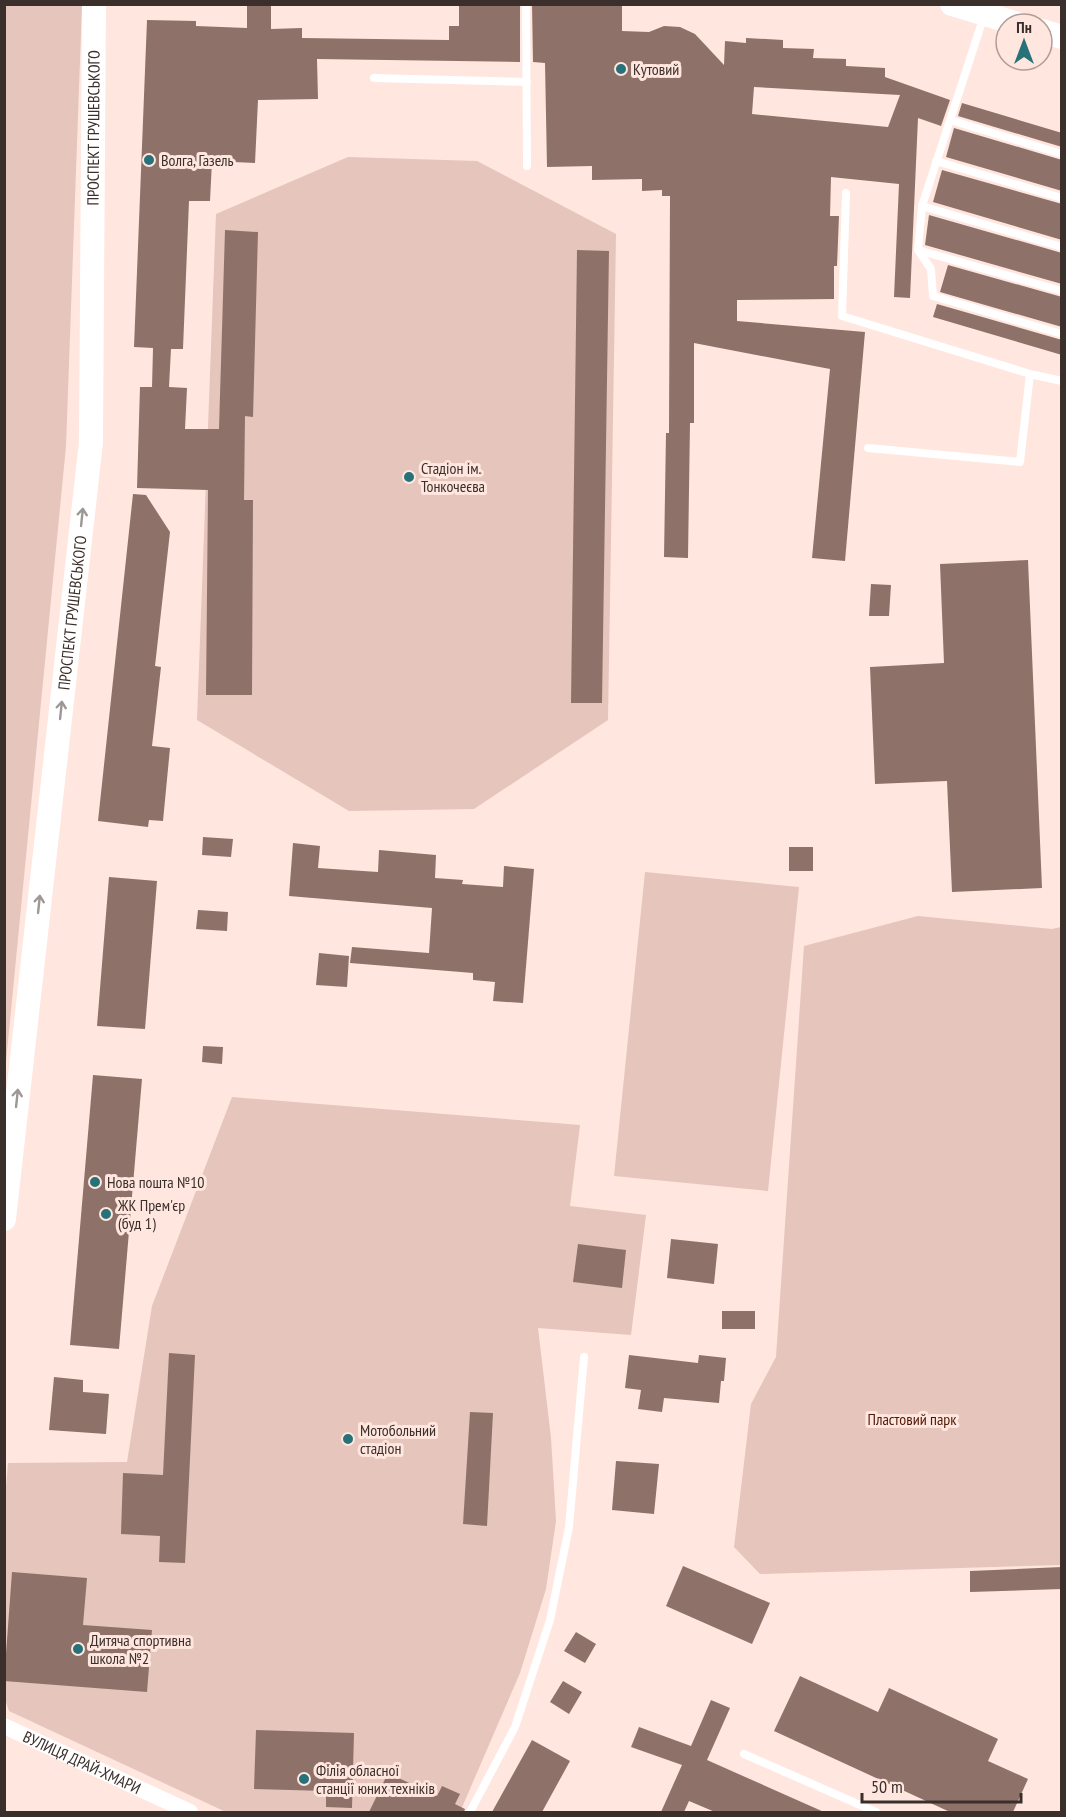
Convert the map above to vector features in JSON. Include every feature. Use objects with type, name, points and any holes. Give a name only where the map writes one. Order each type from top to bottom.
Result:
[{"type":"main road","name":"ПРОСПЕКТ ГРУШЕВСЬКОГО","points":[[4,1219],[91,442],[94,4]]},
{"type":"main road","points":[[952,4],[994,17]]},
{"type":"street","name":"ВУЛИЦЯ ДРАЙ-ХМАРИ","points":[[7,1726],[190,1812]]},
{"type":"lane","points":[[526,4],[527,166]]},
{"type":"lane","points":[[984,14],[922,206],[918,250],[931,269],[933,296],[1062,334]]},
{"type":"lane","points":[[374,78],[527,82]]},
{"type":"lane","points":[[950,120],[1062,154]]},
{"type":"lane","points":[[936,161],[1062,198]]},
{"type":"lane","points":[[846,193],[842,316],[1030,374],[1062,381]]},
{"type":"lane","points":[[922,206],[1062,247]]},
{"type":"lane","points":[[918,250],[1062,291]]},
{"type":"lane","points":[[868,448],[1020,462],[1030,374]]},
{"type":"lane","points":[[470,1812],[514,1727],[550,1620],[569,1527],[584,1357]]},
{"type":"lane","points":[[744,1754],[876,1812]]},
{"type":"green space","points":[[5,5],[82,5],[66,446],[5,1072]]},
{"type":"green space","name":"Стадіон ім. Тонкочеєва","points":[[348,157],[477,161],[616,234],[608,720],[474,809],[349,811],[197,720],[216,214]]},
{"type":"green space","points":[[645,872],[799,887],[768,1191],[614,1176]]},
{"type":"green space","name":"Пластовий парк","points":[[918,916],[1052,929],[1061,927],[1061,1565],[760,1574],[734,1547],[751,1404],[776,1357],[804,946]]},
{"type":"green space","name":"Мотобольний стадіон","points":[[232,1097],[580,1125],[570,1206],[646,1215],[631,1335],[538,1328],[551,1438],[556,1521],[546,1589],[520,1673],[460,1812],[226,1812],[9,1711],[5,1699],[4,1511],[8,1463],[127,1462],[152,1306]]},
{"type":"building","points":[[247,4],[271,4],[271,29],[302,28],[302,38],[449,40],[449,26],[459,26],[459,4],[520,4],[520,62],[317,59],[318,99],[258,100],[255,163],[212,161],[210,201],[189,201],[183,349],[171,349],[169,387],[187,388],[185,429],[219,429],[225,230],[258,232],[253,417],[245,416],[244,500],[253,500],[252,695],[206,695],[208,490],[137,488],[140,387],[152,387],[153,348],[134,347],[147,20],[196,21],[196,26],[247,28]]},
{"type":"building","points":[[532,4],[622,4],[622,31],[649,32],[664,26],[680,27],[695,34],[724,65],[725,41],[746,43],[746,38],[783,40],[783,48],[814,49],[813,58],[846,59],[846,66],[885,68],[885,77],[950,100],[941,126],[918,118],[910,298],[894,297],[899,184],[831,177],[830,216],[839,216],[837,266],[834,266],[834,299],[737,300],[737,321],[865,332],[845,561],[812,558],[830,369],[694,343],[694,423],[690,423],[688,558],[664,557],[666,433],[669,433],[670,196],[662,196],[662,190],[642,191],[642,179],[592,180],[592,166],[547,167],[545,63],[533,62]],"holes":[[[754,87],[900,95],[888,127],[752,114]]]},
{"type":"building","points":[[962,103],[1062,133],[1062,147],[958,116]]},
{"type":"building","points":[[954,128],[1062,160],[1062,191],[946,157]]},
{"type":"building","points":[[942,170],[1062,204],[1062,240],[933,202]]},
{"type":"building","points":[[929,215],[1062,253],[1062,284],[925,245]]},
{"type":"building","points":[[577,250],[609,251],[602,703],[571,703]]},
{"type":"building","points":[[948,265],[1062,297],[1062,327],[940,292]]},
{"type":"building","points":[[937,304],[1062,340],[1062,355],[933,317]]},
{"type":"building","points":[[133,494],[146,495],[170,532],[155,666],[161,667],[152,746],[170,748],[163,821],[149,820],[148,827],[98,821]]},
{"type":"building","points":[[1028,560],[1042,888],[952,892],[947,781],[875,784],[870,667],[944,663],[940,564]]},
{"type":"building","points":[[871,584],[891,585],[889,616],[869,616]]},
{"type":"building","points":[[203,837],[233,839],[231,857],[202,855]]},
{"type":"building","points":[[293,843],[320,846],[318,868],[378,872],[379,850],[436,855],[435,878],[463,880],[462,884],[503,887],[504,866],[534,869],[523,1003],[493,1001],[495,982],[473,980],[473,973],[350,963],[352,947],[429,953],[432,908],[289,896]]},
{"type":"building","points":[[789,847],[813,847],[813,871],[789,871]]},
{"type":"building","points":[[109,877],[157,881],[145,1029],[97,1026]]},
{"type":"building","points":[[198,910],[228,912],[227,931],[196,929]]},
{"type":"building","points":[[319,953],[349,956],[347,987],[316,985]]},
{"type":"building","points":[[203,1046],[223,1047],[222,1064],[202,1062]]},
{"type":"building","name":"ЖК Прем'єр (буд 1)","points":[[93,1075],[142,1079],[119,1349],[70,1345]]},
{"type":"building","points":[[671,1239],[718,1244],[714,1284],[667,1278]]},
{"type":"building","points":[[578,1244],[626,1250],[622,1288],[573,1282]]},
{"type":"building","points":[[722,1311],[755,1311],[755,1329],[722,1329]]},
{"type":"building","points":[[169,1353],[195,1355],[185,1563],[159,1562],[160,1536],[121,1534],[123,1473],[163,1475]]},
{"type":"building","points":[[629,1355],[698,1363],[699,1355],[726,1358],[719,1403],[664,1398],[662,1412],[638,1409],[641,1390],[625,1388]]},
{"type":"building","points":[[54,1377],[83,1380],[83,1392],[109,1394],[106,1434],[49,1430]]},
{"type":"building","points":[[470,1412],[493,1413],[487,1526],[463,1524]]},
{"type":"building","points":[[616,1461],[659,1464],[654,1514],[612,1510]]},
{"type":"building","points":[[683,1566],[770,1603],[752,1644],[666,1606]]},
{"type":"building","points":[[1062,1567],[1062,1589],[970,1592],[970,1571]]},
{"type":"building","name":"Дитяча спортивна школа №2","points":[[12,1572],[87,1578],[83,1625],[152,1630],[147,1692],[4,1681]]},
{"type":"building","points":[[576,1632],[596,1644],[585,1663],[564,1651]]},
{"type":"building","points":[[800,1676],[878,1712],[889,1688],[998,1739],[988,1761],[1028,1779],[1013,1812],[950,1812],[774,1731]]},
{"type":"building","points":[[563,1681],[582,1692],[569,1714],[550,1702]]},
{"type":"building","points":[[711,1700],[730,1708],[707,1760],[824,1812],[715,1812],[689,1801],[684,1812],[661,1812],[682,1765],[631,1747],[639,1727],[691,1746]]},
{"type":"building","points":[[256,1730],[354,1733],[352,1808],[326,1807],[326,1791],[254,1789]]},
{"type":"building","points":[[532,1740],[570,1761],[542,1812],[492,1812]]},
{"type":"building","points":[[388,1773],[437,1796],[442,1786],[460,1794],[455,1804],[465,1809],[464,1812],[369,1812]]},
{"type":"place","name":"Кутовий","points":[[621,69]]},
{"type":"place","name":"Волга, Газель","points":[[149,160]]},
{"type":"place","name":"Стадіон ім. Тонкочеєва","points":[[409,477]]},
{"type":"place","name":"Нова пошта №10","points":[[95,1182]]},
{"type":"place","name":"ЖК Прем'єр (буд 1)","points":[[106,1214]]},
{"type":"place","name":"Мотобольний стадіон","points":[[348,1439]]},
{"type":"place","name":"Дитяча спортивна школа №2","points":[[78,1649]]},
{"type":"place","name":"Філія обласної станції юних техніків","points":[[304,1779]]}]
